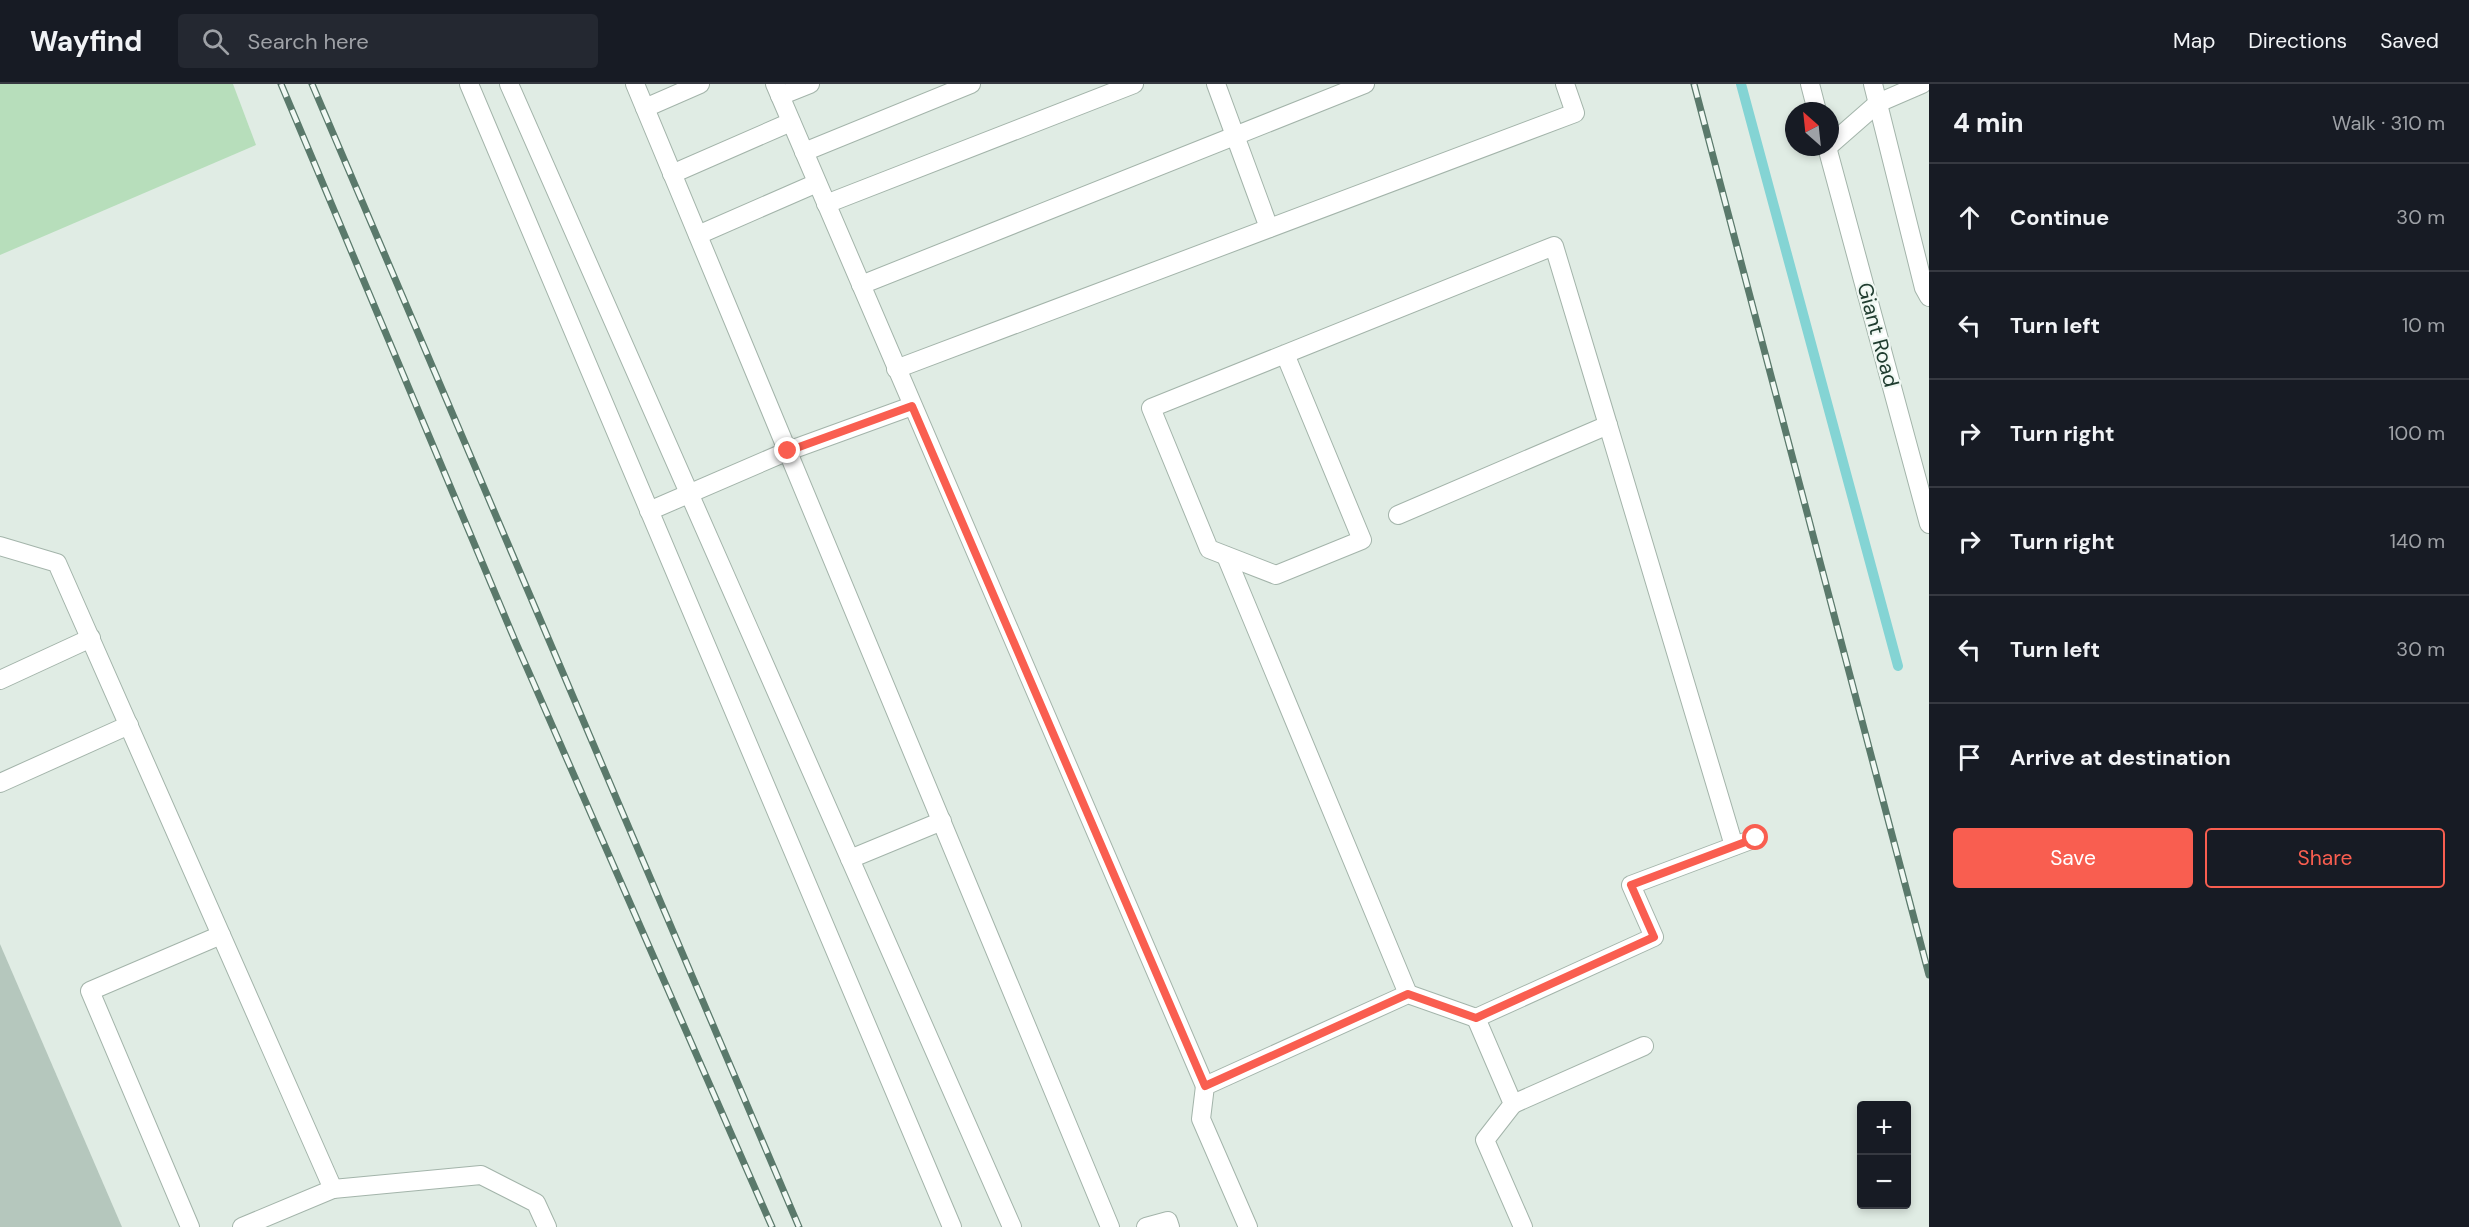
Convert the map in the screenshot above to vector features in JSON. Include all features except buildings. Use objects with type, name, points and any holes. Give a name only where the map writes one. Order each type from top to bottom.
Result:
[{"type":"street","points":[[469,84],[952,1227]]},
{"type":"street","points":[[509,84],[1012,1227]]},
{"type":"street","points":[[635,84],[1110,1227]]},
{"type":"street","points":[[645,108],[700,84]]},
{"type":"street","points":[[810,84],[778,90],[1205,1086],[1201,1119],[1248,1227]]},
{"type":"street","points":[[804,152],[971,84]]},
{"type":"street","points":[[826,204],[1134,84]]},
{"type":"street","points":[[1216,84],[1269,228]]},
{"type":"street","points":[[861,285],[1365,84]]},
{"type":"street","points":[[896,369],[1575,113],[1565,84]]},
{"type":"street","points":[[1810,84],[1815,102]]},
{"type":"street","points":[[1873,84],[1924,288],[1929,297]]},
{"type":"street","points":[[1839,137],[1878,103],[1922,84]]},
{"type":"street","points":[[672,174],[791,122]]},
{"type":"street","name":"Giant Road","points":[[1830,156],[1929,524]]},
{"type":"street","points":[[698,235],[817,183]]},
{"type":"street","points":[[1285,354],[1362,540],[1276,575],[1209,549],[1151,408],[1285,354],[1554,246],[1734,846]]},
{"type":"street","points":[[649,511],[688,492],[788,451],[912,406]]},
{"type":"street","points":[[1398,515],[1608,425]]},
{"type":"street","points":[[0,546],[57,563],[333,1189]]},
{"type":"street","points":[[1227,556],[1408,994]]},
{"type":"street","points":[[0,680],[90,638]]},
{"type":"street","points":[[0,783],[129,725]]},
{"type":"street","points":[[850,859],[942,821]]},
{"type":"street","points":[[1205,1086],[1408,994],[1476,1018],[1654,937],[1631,885],[1756,838]]},
{"type":"street","points":[[190,1227],[90,991],[221,934]]},
{"type":"street","points":[[1476,1018],[1513,1104]]},
{"type":"street","points":[[1523,1227],[1485,1140],[1513,1104],[1644,1046]]},
{"type":"street","points":[[242,1227],[333,1189],[481,1175],[536,1203],[547,1227]]},
{"type":"street","points":[[1146,1227],[1168,1221],[1170,1227]]},
{"type":"green space","points":[[0,84],[233,84],[256,145],[0,255]]},
{"type":"waterway","points":[[1741,84],[1898,666]]},
{"type":"railway","points":[[281,84],[516,643],[772,1227]]},
{"type":"railway","points":[[312,84],[799,1227]]},
{"type":"railway","points":[[1694,84],[1929,975]]},
{"type":"route","points":[[788,451],[912,406],[1205,1086],[1408,994],[1476,1018],[1654,937],[1631,885],[1756,838]]}]
